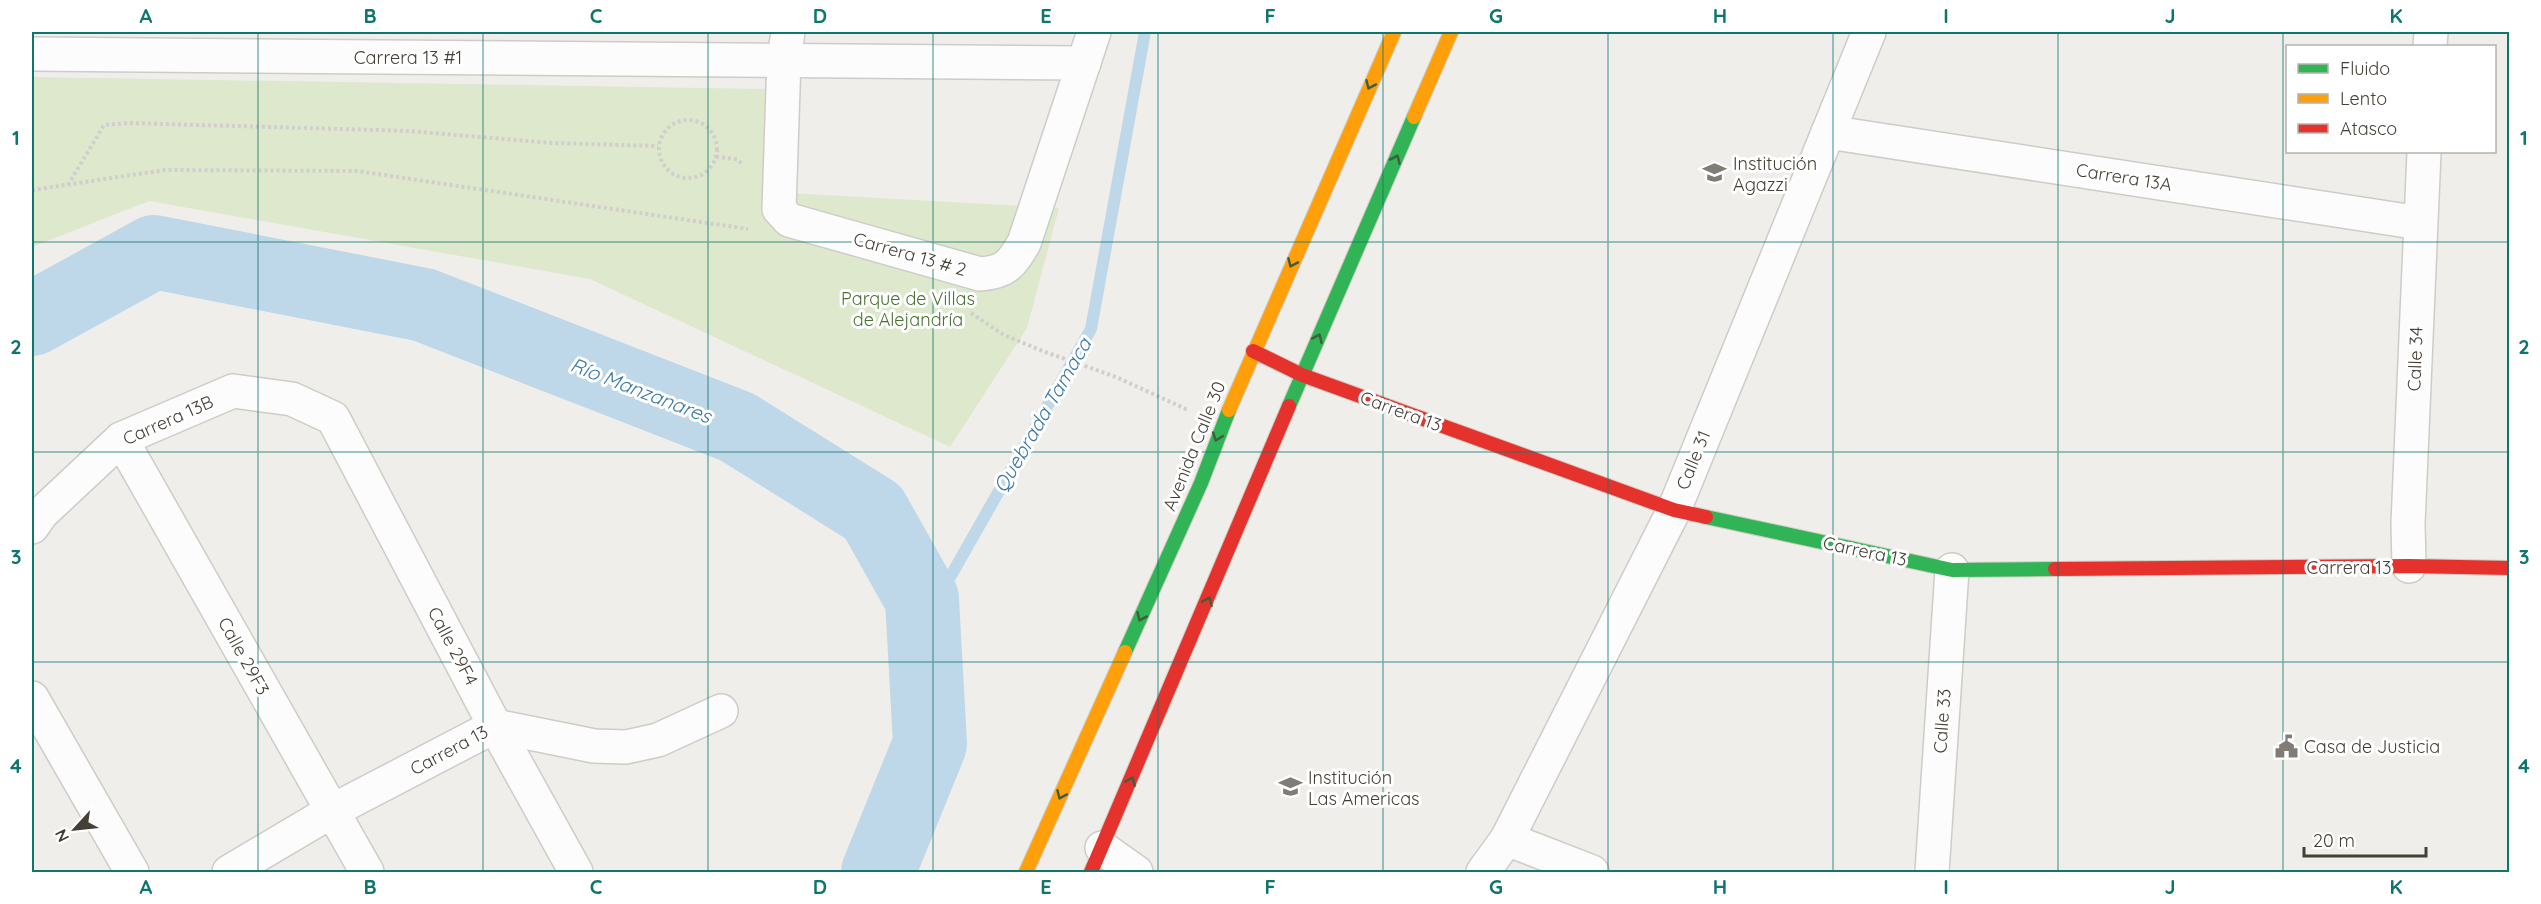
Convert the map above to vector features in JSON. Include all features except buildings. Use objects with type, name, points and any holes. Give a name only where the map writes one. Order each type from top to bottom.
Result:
[{"type":"main road","name":"Avenida Calle 30","points":[[1026,873],[1201,483],[1253,351],[1394,32]]},
{"type":"main road","points":[[1097,860],[1302,375],[1451,32]]},
{"type":"main road","name":"Carrera 13","points":[[1253,351],[1302,375],[1674,510],[1952,570],[2409,566],[2510,568]]},
{"type":"street","name":"Carrera 13 # 2","points":[[786,45],[779,209],[789,220],[980,274],[998,273],[1014,261],[1023,243],[1094,32]]},
{"type":"street","name":"Calle 31","points":[[1483,873],[1507,839],[1674,510],[1869,32]]},
{"type":"street","name":"Carrera 13 #1","points":[[32,54],[385,44],[786,45],[1084,63]]},
{"type":"street","name":"Carrera 13A","points":[[1828,132],[2420,223]]},
{"type":"street","name":"Calle 34","points":[[2409,566],[2408,524],[2424,153]]},
{"type":"street","name":"Carrera 13B","points":[[32,527],[42,513],[121,439],[232,391],[292,399],[333,418]]},
{"type":"street","name":"Calle 29F4","points":[[333,418],[495,726],[576,873]]},
{"type":"street","name":"Calle 29F3","points":[[121,439],[367,873]]},
{"type":"street","name":"Calle 33","points":[[1932,873],[1952,570]]},
{"type":"street","points":[[32,698],[132,873]]},
{"type":"street","name":"Carrera 13","points":[[229,873],[332,812],[495,726],[594,746],[626,747],[658,740],[721,711]]},
{"type":"street","points":[[1507,839],[1592,873]]},
{"type":"street","points":[[1097,860],[1136,873]]},
{"type":"path","points":[[693,120],[702,123],[710,130],[715,138],[716,156],[705,172],[696,177],[687,178],[669,171],[663,164],[658,146],[661,136],[674,122],[693,120]]},
{"type":"path","points":[[68,185],[104,125],[129,123],[410,131],[551,143],[658,146]]},
{"type":"path","points":[[32,190],[165,170],[357,171],[753,230]]},
{"type":"path","points":[[970,312],[1004,335],[1116,377],[1222,425]]},
{"type":"green space","name":"Parque de Villas de Alejandría","points":[[32,77],[767,89],[771,192],[1059,208],[1027,328],[950,447],[590,279],[149,201],[32,247]]},
{"type":"waterway","name":"Quebrada Tamaca","points":[[922,599],[949,579],[1091,329],[1145,32]]},
{"type":"waterway","name":"Río Manzanares","points":[[32,319],[154,252],[424,305],[737,427],[873,512],[922,599],[930,744],[878,872]]},
{"type":"traffic: fast","points":[[1289,406],[1414,117]]},
{"type":"traffic: fast","points":[[1125,652],[1201,483],[1229,410]]},
{"type":"traffic: fast","points":[[1706,517],[1952,570],[2055,569]]},
{"type":"traffic: slow","points":[[1229,410],[1394,32]]},
{"type":"traffic: slow","points":[[1414,117],[1451,32]]},
{"type":"traffic: slow","points":[[1026,872],[1125,652]]},
{"type":"traffic: jam","points":[[1253,351],[1302,375],[1674,510],[1706,517]]},
{"type":"traffic: jam","points":[[1091,872],[1289,406]]},
{"type":"traffic: jam","points":[[2055,569],[2409,566],[2510,568]]},
{"type":"place","name":"Institución Agazzi","points":[[1715,173]]},
{"type":"place","name":"Casa de Justicia","points":[[2286,746]]},
{"type":"place","name":"Institución Las Americas","points":[[1290,787]]}]
